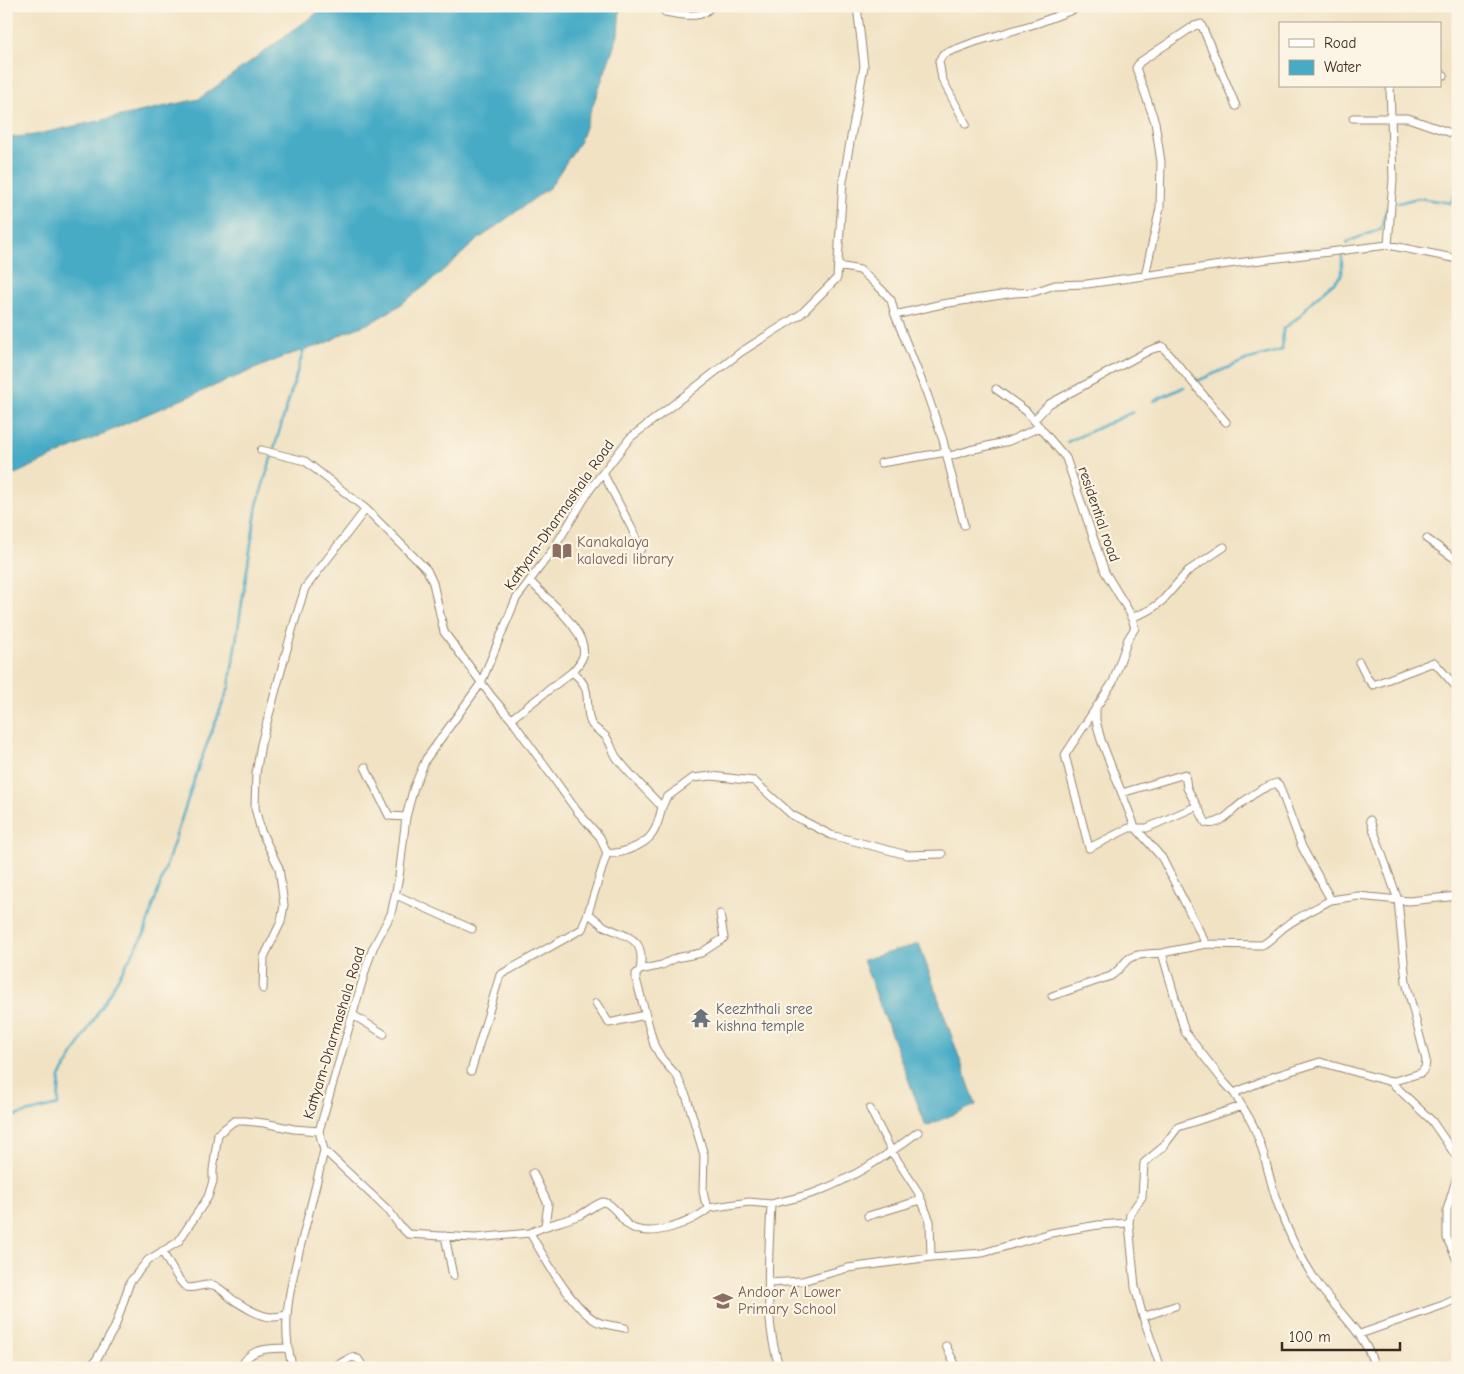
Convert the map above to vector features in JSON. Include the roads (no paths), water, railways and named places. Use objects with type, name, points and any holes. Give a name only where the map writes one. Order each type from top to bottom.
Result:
[{"type":"street","points":[[665,12],[702,14],[708,11],[710,6]]},
{"type":"street","name":"Kattyam-Dharmashala Road","points":[[293,1368],[289,1348],[287,1315],[293,1279],[324,1150],[319,1131],[373,948],[391,914],[396,895],[406,817],[414,787],[426,759],[481,683],[516,599],[554,548],[591,488],[630,438],[741,352],[801,314],[838,278],[843,181],[864,66],[857,6]]},
{"type":"street","points":[[966,124],[942,79],[939,61],[943,54],[1083,6]]},
{"type":"street","points":[[1145,276],[1160,208],[1161,162],[1155,122],[1136,68],[1140,62],[1194,26],[1201,24],[1236,106]]},
{"type":"street","points":[[1388,245],[1393,180],[1390,88]]},
{"type":"street","points":[[1353,118],[1408,118],[1451,133]]},
{"type":"street","points":[[895,315],[942,304],[1014,293],[1034,292],[1055,285],[1086,284],[1228,264],[1388,245],[1458,259]]},
{"type":"street","points":[[838,266],[860,270],[891,300],[895,315],[921,377],[947,455],[964,525]]},
{"type":"street","points":[[1034,420],[1049,404],[1150,350],[1162,346],[1226,422]]},
{"type":"street","name":"residential road","points":[[996,389],[1026,411],[1066,458],[1097,554],[1105,572],[1132,618]]},
{"type":"street","points":[[881,463],[947,455],[970,450],[1009,441],[1040,428]]},
{"type":"street","points":[[264,451],[305,461],[366,509],[427,570],[433,583],[444,632],[481,683],[511,718],[576,811],[600,837],[607,853],[582,929],[500,974],[471,1071]]},
{"type":"street","points":[[603,473],[632,527],[641,549]]},
{"type":"street","points":[[262,989],[264,957],[281,922],[284,905],[279,868],[261,830],[255,808],[256,774],[261,744],[304,588],[366,509]]},
{"type":"street","points":[[1426,539],[1458,561]]},
{"type":"street","points":[[1197,806],[1147,828],[1135,827],[1122,831],[1089,848],[1065,754],[1113,682],[1128,639],[1135,628],[1132,618],[1150,610],[1162,601],[1188,571],[1224,547]]},
{"type":"street","points":[[511,718],[572,672],[580,663],[583,655],[580,638],[570,622],[530,581]]},
{"type":"street","points":[[1359,662],[1367,678],[1374,685],[1434,662],[1458,689]]},
{"type":"street","points":[[572,672],[579,678],[589,699],[589,720],[592,726],[606,736],[616,757],[662,807]]},
{"type":"street","points":[[1096,706],[1098,729],[1135,827],[1162,858],[1206,944]]},
{"type":"street","points":[[365,767],[390,816],[406,817]]},
{"type":"street","points":[[1122,793],[1186,774],[1187,788],[1206,823],[1210,824],[1220,820],[1262,789],[1277,783],[1280,785],[1302,847],[1331,900]]},
{"type":"street","points":[[607,853],[620,852],[646,842],[655,830],[666,798],[694,778],[712,776],[754,781],[792,815],[831,835],[907,855],[942,854]]},
{"type":"street","points":[[1370,820],[1398,900],[1406,982],[1426,1060],[1425,1068],[1421,1073],[1391,1082]]},
{"type":"street","points":[[396,895],[472,928]]},
{"type":"street","points":[[1052,996],[1111,976],[1118,972],[1126,960],[1133,956],[1162,953],[1206,944],[1262,945],[1302,915],[1331,900],[1358,896],[1409,901],[1458,896]]},
{"type":"street","points":[[588,913],[602,925],[634,940],[639,947],[640,970]]},
{"type":"street","points":[[709,1208],[703,1191],[704,1155],[688,1098],[677,1076],[662,1059],[654,1045],[636,974],[640,970],[662,965],[676,958],[701,953],[724,938],[720,914]]},
{"type":"street","points":[[1162,953],[1185,1032],[1190,1041],[1234,1093],[1242,1106],[1254,1128],[1286,1226],[1303,1261],[1330,1301],[1360,1334],[1372,1355],[1375,1368]]},
{"type":"street","points":[[596,1003],[609,1023],[645,1015]]},
{"type":"street","points":[[353,1015],[384,1034]]},
{"type":"street","points":[[1234,1093],[1275,1076],[1320,1062],[1391,1082],[1432,1121],[1458,1160]]},
{"type":"street","points":[[1162,1368],[1143,1317],[1135,1287],[1129,1223],[1130,1214],[1142,1197],[1144,1163],[1163,1148],[1178,1127],[1242,1106]]},
{"type":"street","points":[[870,1109],[892,1152],[918,1192],[930,1221],[931,1257]]},
{"type":"street","points":[[89,1368],[96,1360],[115,1327],[130,1282],[148,1260],[178,1242],[208,1197],[213,1181],[218,1134],[234,1121],[319,1131]]},
{"type":"street","points":[[324,1150],[389,1211],[408,1234],[475,1238],[530,1233],[574,1217],[593,1209],[599,1203],[605,1202],[628,1224],[635,1229],[644,1231],[673,1227],[703,1214],[709,1208],[750,1202],[771,1204],[818,1192],[843,1180],[892,1152],[918,1132]]},
{"type":"street","points":[[534,1173],[548,1204],[545,1226]]},
{"type":"street","points":[[1458,1173],[1447,1210],[1447,1238],[1458,1262]]},
{"type":"street","points":[[868,1216],[921,1200]]},
{"type":"street","points":[[771,1204],[769,1283],[771,1338],[780,1368]]},
{"type":"street","points":[[769,1283],[802,1281],[848,1268],[931,1257],[983,1253],[1052,1233],[1098,1225],[1129,1223]]},
{"type":"street","points":[[530,1233],[560,1282],[586,1314],[599,1322],[625,1328]]},
{"type":"street","points":[[445,1236],[453,1276]]},
{"type":"street","points":[[162,1251],[174,1271],[187,1287],[212,1285],[260,1314],[271,1317],[287,1315]]},
{"type":"street","points":[[1360,1334],[1458,1298]]},
{"type":"street","points":[[1143,1317],[1175,1306]]},
{"type":"street","points":[[946,1346],[957,1368]]},
{"type":"street","points":[[241,1368],[248,1356],[254,1351],[289,1348]]},
{"type":"street","points":[[332,1368],[352,1357],[358,1359],[364,1368]]},
{"type":"water","points":[[323,6],[620,6],[618,35],[580,141],[550,187],[476,241],[429,283],[397,307],[372,322],[342,334],[327,343],[288,355],[145,415],[6,478],[6,138],[34,135],[199,99],[313,16]]},
{"type":"water","points":[[919,944],[976,1105],[926,1126],[863,960]]},
{"type":"waterway","points":[[1398,203],[1418,198],[1451,203],[1458,183]]},
{"type":"waterway","points":[[1347,244],[1347,242],[1381,229],[1387,208]]},
{"type":"waterway","points":[[1197,381],[1246,360],[1282,350],[1283,329],[1300,316],[1312,301],[1342,275],[1342,256]]},
{"type":"waterway","points":[[6,1125],[14,1116],[58,1105],[60,1077],[144,934],[200,762],[229,687],[257,505],[304,349]]},
{"type":"waterway","points":[[1154,401],[1184,387]]},
{"type":"waterway","points":[[1067,442],[1133,412]]},
{"type":"place","name":"Kanakalaya kalavedi library","points":[[562,551]]},
{"type":"place","name":"Keezhthali sree kishna temple","points":[[701,1018]]},
{"type":"place","name":"Andoor A Lower Primary School","points":[[723,1301]]}]
